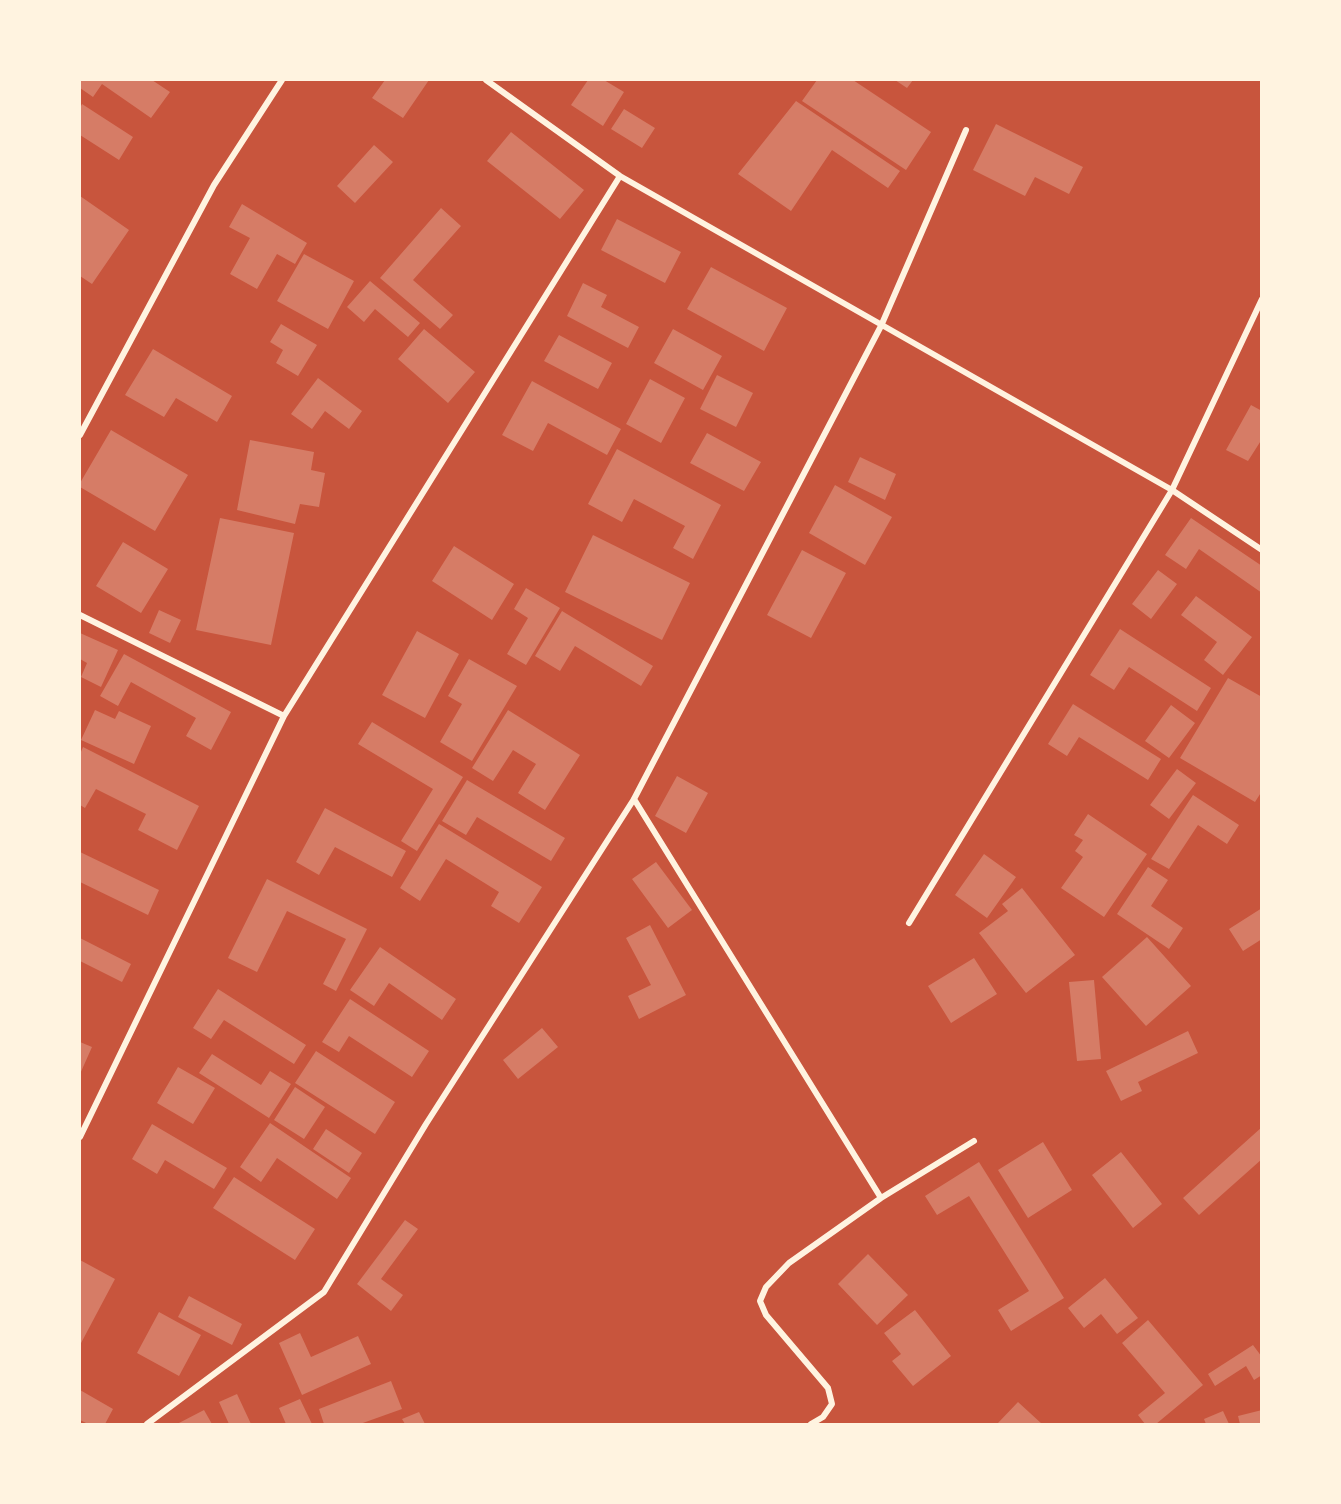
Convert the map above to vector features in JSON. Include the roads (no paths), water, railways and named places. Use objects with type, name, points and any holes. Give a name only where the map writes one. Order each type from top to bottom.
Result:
[{"type":"street","points":[[80,435],[214,185],[282,80]]},
{"type":"street","points":[[486,80],[620,176],[1172,490],[1262,550]]},
{"type":"street","points":[[147,1425],[324,1292],[426,1124],[634,799],[881,326],[966,130]]},
{"type":"street","points":[[80,1137],[284,716],[620,176]]},
{"type":"street","points":[[909,923],[1172,490],[1262,299]]},
{"type":"street","points":[[80,615],[284,716]]},
{"type":"street","points":[[634,799],[881,1198]]},
{"type":"street","points":[[812,1425],[823,1417],[832,1404],[828,1389],[766,1315],[760,1301],[766,1287],[789,1263],[881,1198],[974,1141]]}]
